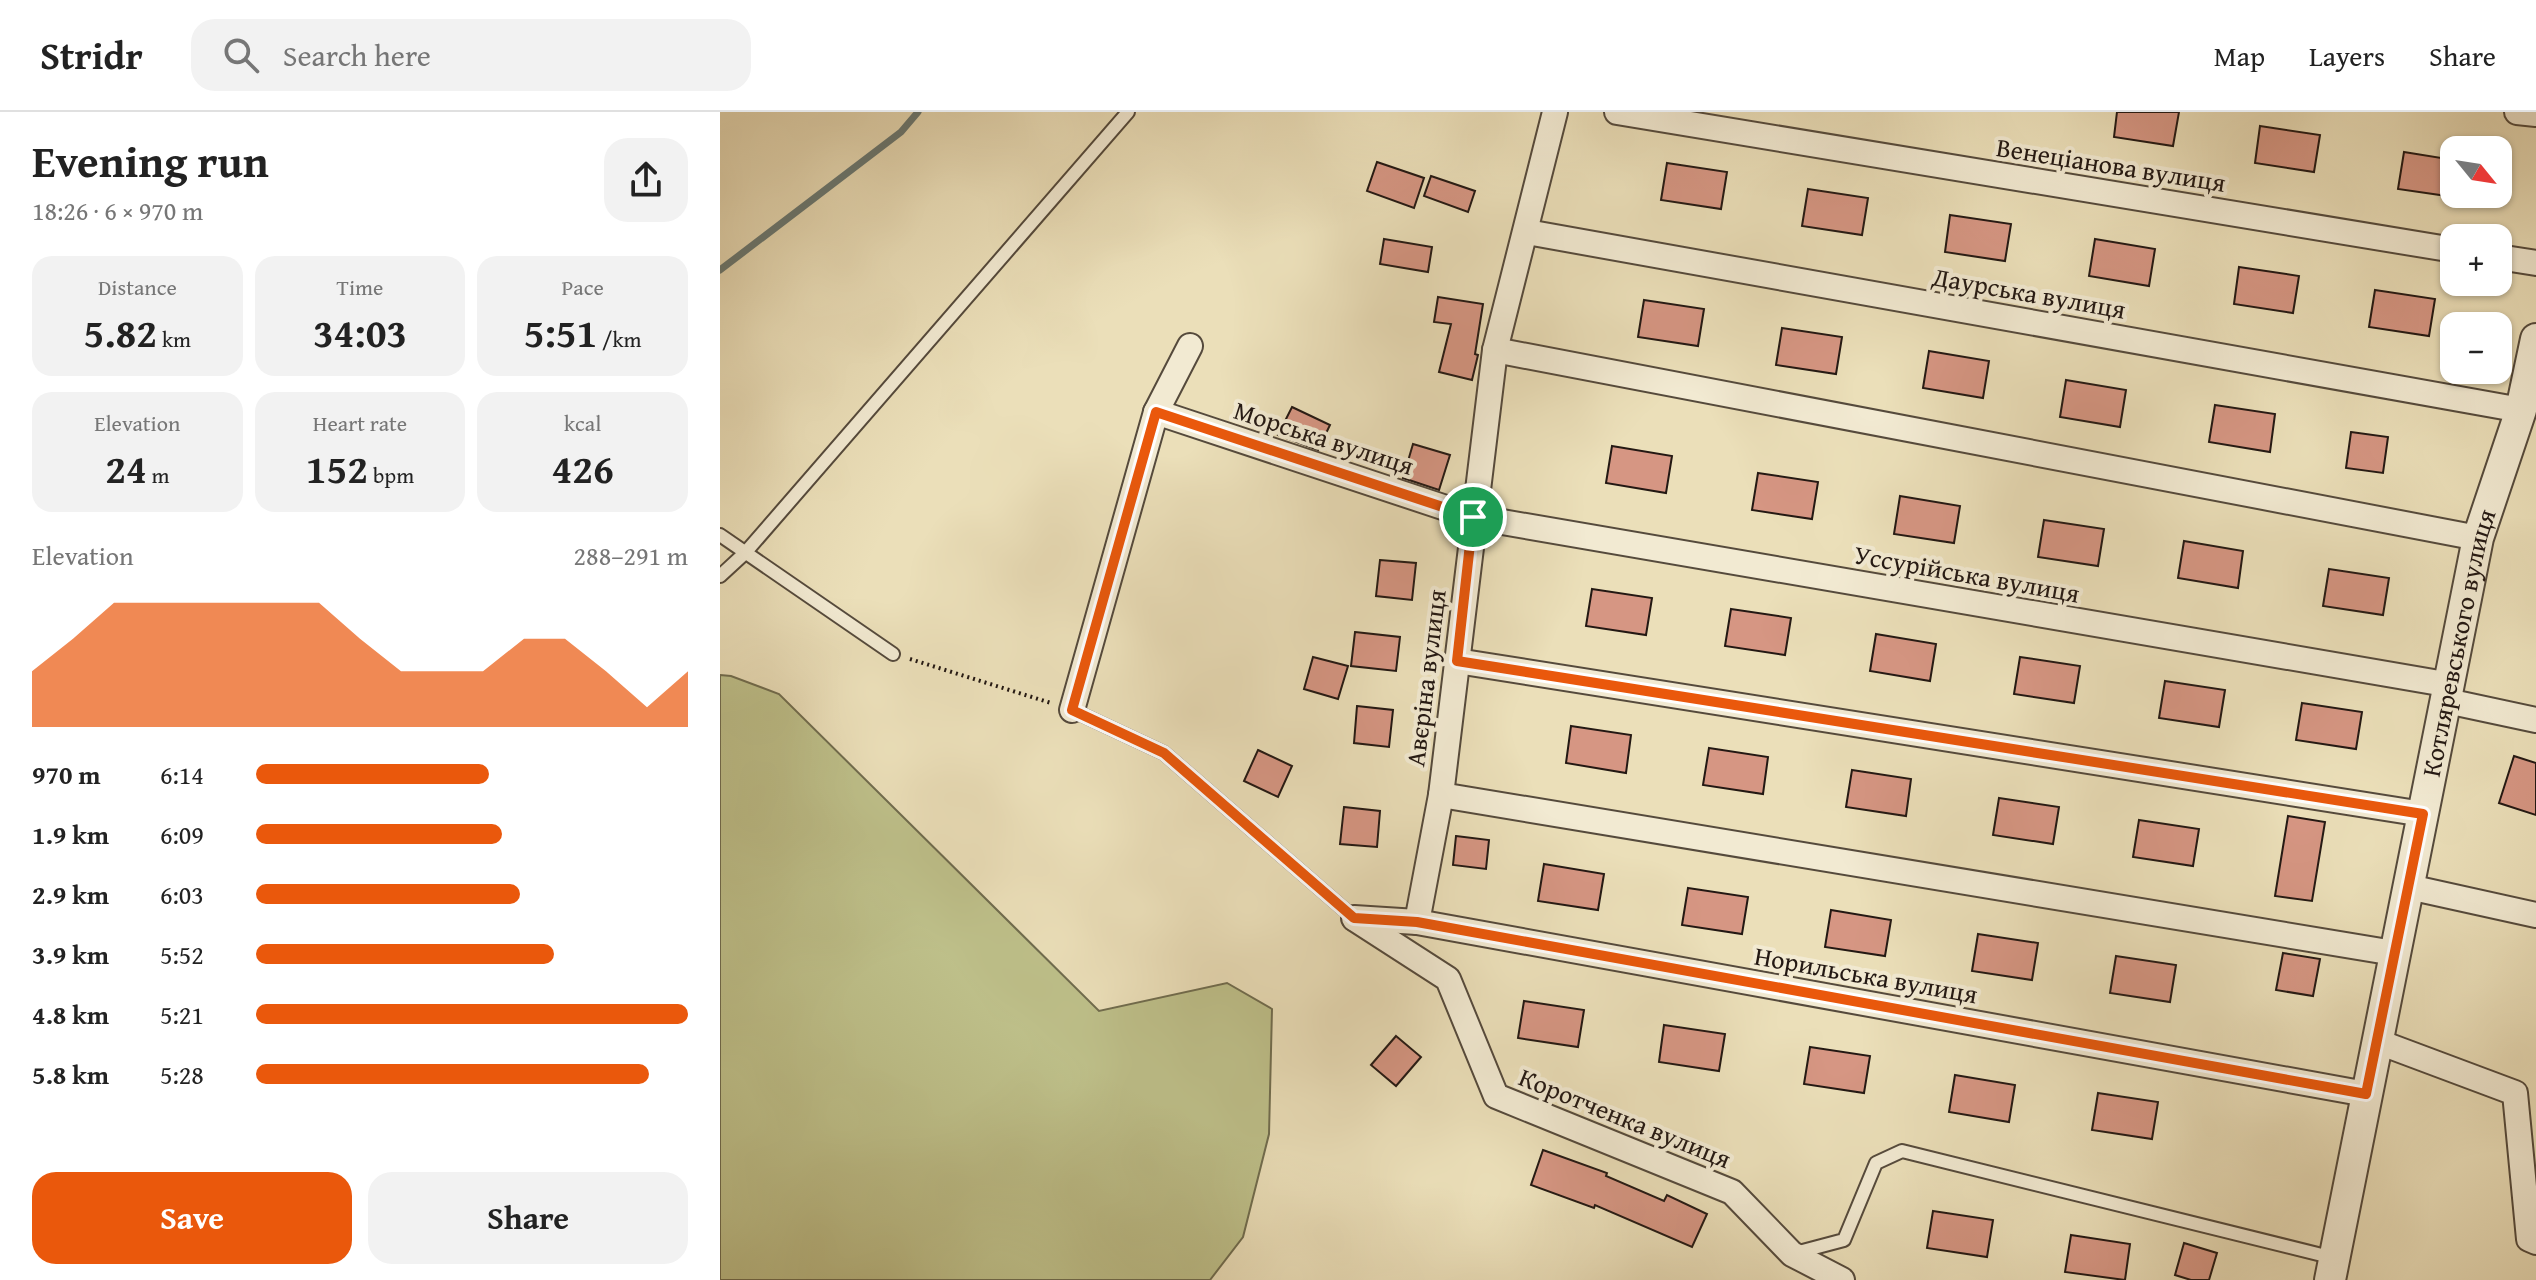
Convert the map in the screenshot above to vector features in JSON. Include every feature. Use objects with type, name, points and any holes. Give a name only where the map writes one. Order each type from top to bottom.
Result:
[{"type":"street","name":"Авєріна вулиця","points":[[1417,922],[1441,795],[1495,350],[1555,112]]},
{"type":"street","name":"Венеціанова вулиця","points":[[1617,112],[2440,248]]},
{"type":"street","points":[[2517,112],[2536,114]]},
{"type":"street","name":"Даурська вулиця","points":[[1527,232],[2521,410]]},
{"type":"street","points":[[2512,259],[2536,263]]},
{"type":"street","name":"Котляревського вулиця","points":[[2332,1269],[2478,538],[2521,410],[2536,339]]},
{"type":"street","points":[[1072,710],[1156,412],[1190,346]]},
{"type":"street","points":[[1495,350],[2478,538]]},
{"type":"street","name":"Морська вулиця","points":[[1156,412],[1473,517]]},
{"type":"street","name":"Уссурійська вулиця","points":[[1473,517],[2449,693],[2536,720]]},
{"type":"street","points":[[1457,661],[2423,814]]},
{"type":"street","points":[[1441,795],[2394,953]]},
{"type":"street","points":[[2409,887],[2536,915]]},
{"type":"street","name":"Норильська вулиця","points":[[1354,918],[1417,922],[2366,1094]]},
{"type":"street","name":"Коротченка вулиця","points":[[1354,918],[1448,979],[1496,1096],[1732,1192],[1792,1254],[1842,1280]]},
{"type":"street","points":[[2376,1041],[2515,1093],[2529,1239],[2536,1242]]},
{"type":"lane","points":[[720,576],[745,553],[1128,112]]},
{"type":"lane","points":[[720,535],[893,654]]},
{"type":"lane","points":[[1072,710],[1164,753],[1354,918]]},
{"type":"lane","points":[[1792,1254],[1844,1240],[1876,1163],[1902,1151],[2332,1269]]},
{"type":"path","points":[[893,654],[1072,710]]},
{"type":"green space","points":[[720,675],[731,676],[779,694],[1099,1011],[1227,983],[1272,1009],[1269,1134],[1243,1237],[1210,1280],[720,1280]]},
{"type":"building","points":[[2117,112],[2179,112],[2173,146],[2114,137]]},
{"type":"building","points":[[2260,126],[2320,135],[2314,172],[2255,163]]},
{"type":"building","points":[[2404,152],[2440,158],[2440,195],[2398,189]]},
{"type":"building","points":[[1377,162],[1424,178],[1414,208],[1367,191]]},
{"type":"building","points":[[1667,163],[1727,172],[1721,209],[1661,200]]},
{"type":"building","points":[[1431,176],[1475,191],[1468,212],[1424,196]]},
{"type":"building","points":[[1808,189],[1868,198],[1862,235],[1802,226]]},
{"type":"building","points":[[1950,215],[2011,224],[2005,261],[1945,252]]},
{"type":"building","points":[[1384,239],[1432,247],[1428,272],[1380,264]]},
{"type":"building","points":[[2095,239],[2155,249],[2149,286],[2089,276]]},
{"type":"building","points":[[2239,267],[2299,276],[2293,313],[2234,304]]},
{"type":"building","points":[[2375,290],[2435,299],[2429,336],[2369,327]]},
{"type":"building","points":[[1438,297],[1483,304],[1472,380],[1439,372],[1451,324],[1434,322]]},
{"type":"building","points":[[1644,300],[1704,309],[1698,346],[1638,337]]},
{"type":"building","points":[[1782,328],[1842,337],[1836,374],[1776,365]]},
{"type":"building","points":[[1929,351],[1989,361],[1983,398],[1923,388]]},
{"type":"building","points":[[2066,380],[2126,390],[2120,427],[2060,417]]},
{"type":"building","points":[[2215,405],[2275,414],[2270,452],[2209,442]]},
{"type":"building","points":[[1292,407],[1330,425],[1318,450],[1278,435]]},
{"type":"building","points":[[2351,432],[2388,437],[2383,473],[2346,468]]},
{"type":"building","points":[[1413,444],[1450,455],[1439,490],[1403,478]]},
{"type":"building","points":[[1612,446],[1672,456],[1666,493],[1606,483]]},
{"type":"building","points":[[1758,473],[1818,482],[1812,519],[1752,510]]},
{"type":"building","points":[[1900,496],[1960,506],[1954,543],[1894,534]]},
{"type":"building","points":[[2044,520],[2104,529],[2098,566],[2038,557]]},
{"type":"building","points":[[2184,541],[2243,551],[2238,588],[2178,578]]},
{"type":"building","points":[[1380,560],[1416,563],[1412,600],[1376,596]]},
{"type":"building","points":[[2329,569],[2389,578],[2383,615],[2323,606]]},
{"type":"building","points":[[1592,589],[1652,598],[1646,635],[1586,626]]},
{"type":"building","points":[[1731,609],[1791,618],[1785,655],[1725,646]]},
{"type":"building","points":[[1355,632],[1400,637],[1396,671],[1351,666]]},
{"type":"building","points":[[1876,634],[1936,644],[1930,681],[1870,671]]},
{"type":"building","points":[[1313,657],[1348,666],[1338,699],[1304,689]]},
{"type":"building","points":[[2020,657],[2080,666],[2074,703],[2014,694]]},
{"type":"building","points":[[2165,681],[2225,690],[2219,727],[2159,718]]},
{"type":"building","points":[[2302,703],[2362,712],[2356,749],[2296,740]]},
{"type":"building","points":[[1357,706],[1393,710],[1389,747],[1354,743]]},
{"type":"building","points":[[1571,726],[1631,735],[1626,773],[1566,763]]},
{"type":"building","points":[[1709,748],[1768,757],[1763,794],[1703,785]]},
{"type":"building","points":[[1258,750],[1292,766],[1278,797],[1244,781]]},
{"type":"building","points":[[2514,756],[2536,763],[2536,815],[2499,803]]},
{"type":"building","points":[[1852,770],[1911,779],[1906,816],[1846,807]]},
{"type":"building","points":[[1999,798],[2059,807],[2053,844],[1993,835]]},
{"type":"building","points":[[1344,807],[1380,811],[1377,847],[1340,844]]},
{"type":"building","points":[[2288,816],[2325,822],[2312,901],[2275,896]]},
{"type":"building","points":[[2139,820],[2199,829],[2193,866],[2133,857]]},
{"type":"building","points":[[1456,836],[1489,840],[1486,869],[1453,865]]},
{"type":"building","points":[[1544,864],[1604,874],[1598,910],[1538,901]]},
{"type":"building","points":[[1688,888],[1748,897],[1742,934],[1682,925]]},
{"type":"building","points":[[1831,910],[1891,920],[1885,956],[1825,947]]},
{"type":"building","points":[[1978,934],[2038,943],[2032,980],[1972,971]]},
{"type":"building","points":[[2283,953],[2320,959],[2313,996],[2276,990]]},
{"type":"building","points":[[2116,956],[2176,965],[2170,1002],[2110,993]]},
{"type":"building","points":[[1524,1001],[1584,1010],[1578,1047],[1518,1038]]},
{"type":"building","points":[[1664,1025],[1725,1034],[1719,1071],[1659,1062]]},
{"type":"building","points":[[1396,1036],[1421,1057],[1396,1086],[1371,1065]]},
{"type":"building","points":[[1810,1047],[1870,1056],[1864,1093],[1804,1084]]},
{"type":"building","points":[[1955,1075],[2015,1085],[2009,1122],[1949,1112]]},
{"type":"building","points":[[2098,1093],[2158,1102],[2152,1139],[2092,1130]]},
{"type":"building","points":[[1543,1150],[1607,1173],[1606,1176],[1664,1201],[1667,1195],[1707,1214],[1692,1247],[1595,1205],[1594,1208],[1531,1185]]},
{"type":"building","points":[[1933,1211],[1993,1220],[1987,1257],[1927,1248]]},
{"type":"building","points":[[2071,1235],[2130,1244],[2125,1280],[2065,1272]]},
{"type":"building","points":[[2184,1243],[2217,1253],[2209,1280],[2191,1280],[2175,1275]]},
{"type":"waterway","points":[[720,270],[901,132],[918,112]]},
{"type":"route","points":[[1156,412],[1473,517],[1457,661],[2423,814],[2366,1094],[1417,922],[1354,918],[1164,753],[1072,710],[1156,412]]}]
